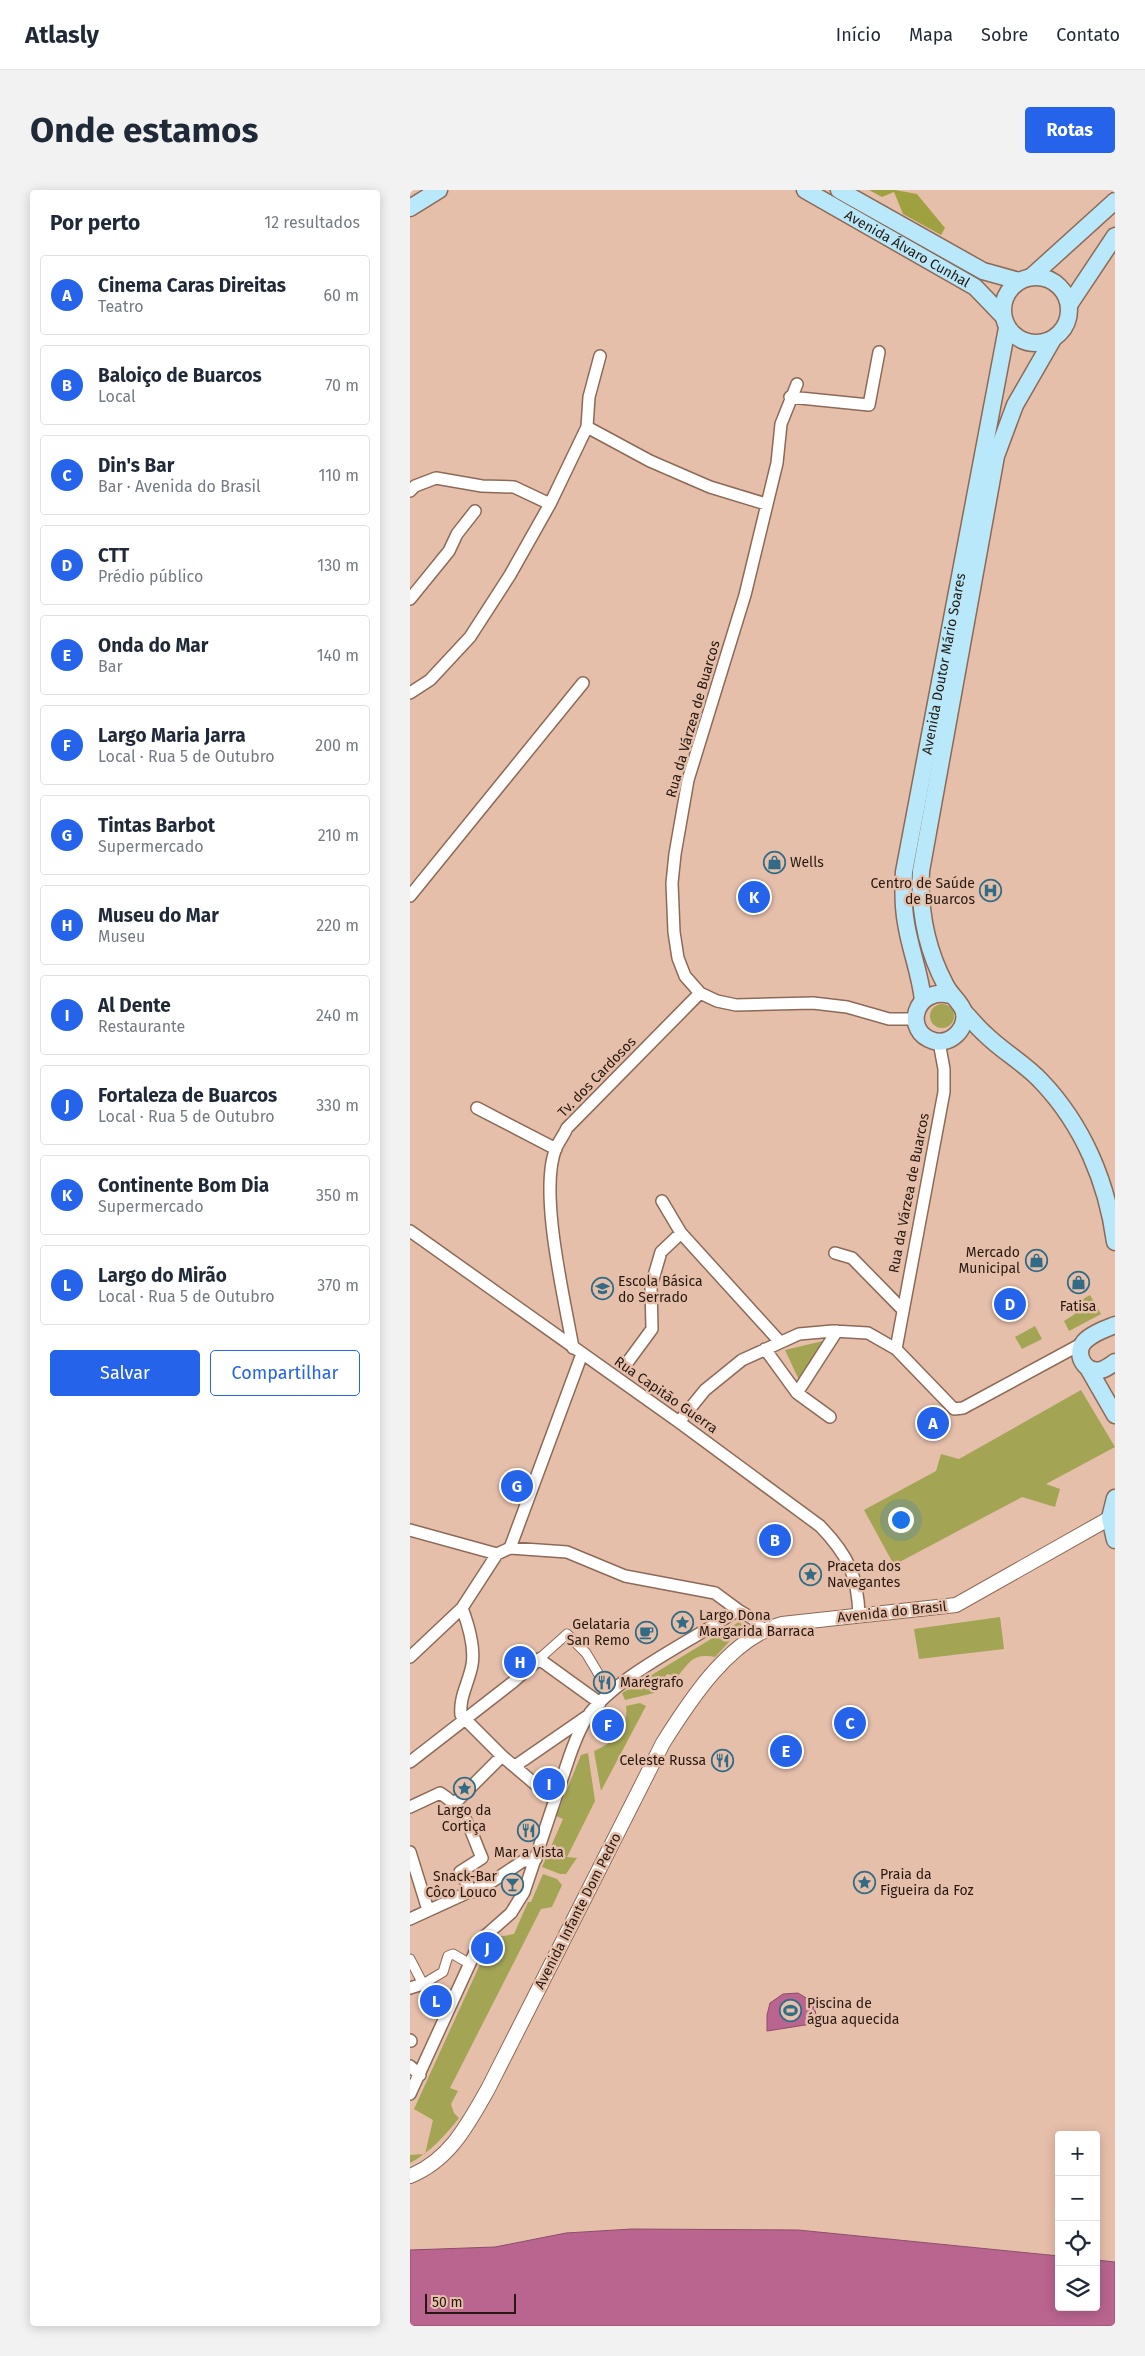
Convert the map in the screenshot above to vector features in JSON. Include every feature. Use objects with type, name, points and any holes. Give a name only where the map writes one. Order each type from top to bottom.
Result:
[{"type":"main road","points":[[410,208],[439,190]]},
{"type":"main road","name":"Avenida Álvaro Cunhal","points":[[805,190],[975,287],[1004,321]]},
{"type":"main road","name":"Avenida Álvaro Cunhal","points":[[839,190],[983,271],[1025,279]]},
{"type":"main road","points":[[1025,279],[1044,278],[1056,283],[1065,293],[1069,306],[1068,319],[1062,331],[1053,339],[1040,344],[1027,343],[1015,338],[1004,321],[1003,302],[1009,290],[1025,279],[1115,201]]},
{"type":"main road","points":[[1069,306],[1115,236]]},
{"type":"main road","name":"Avenida Doutor Mário Soares","points":[[923,1000],[918,967],[906,924],[904,872],[1004,321]]},
{"type":"main road","name":"Avenida Doutor Mário Soares","points":[[950,995],[933,962],[926,940],[921,908],[921,871],[996,456],[1015,405],[1053,339]]},
{"type":"main road","points":[[986,1035],[946,1040],[926,1037],[921,1032],[916,1019],[916,1012],[923,1000],[936,994],[950,995],[986,1035],[1040,1080],[1070,1117],[1101,1179],[1115,1242]]},
{"type":"main road","points":[[946,1040],[962,1026],[964,1012]]},
{"type":"main road","points":[[1115,1325],[1088,1338],[1080,1349],[1081,1359],[1115,1415]]},
{"type":"main road","points":[[1088,1368],[1101,1370],[1113,1364]]},
{"type":"main road","points":[[1105,1397],[1113,1364]]},
{"type":"main road","points":[[1115,1498],[1110,1518],[1115,1540]]},
{"type":"street","points":[[790,397],[869,405],[879,352]]},
{"type":"street","points":[[410,692],[430,680],[470,637],[510,575],[550,504],[587,427],[589,397],[600,356]]},
{"type":"street","name":"Rua da Várzea de Buarcos","points":[[797,384],[790,397],[781,424],[777,463],[745,596],[688,780],[672,883],[674,932],[678,958],[685,976],[700,993],[717,1001],[736,1005],[814,1003],[846,1007],[889,1019],[916,1019]]},
{"type":"street","points":[[587,427],[667,468],[710,487],[766,504]]},
{"type":"street","points":[[410,491],[415,486],[436,478],[482,486],[514,487],[550,504]]},
{"type":"street","points":[[410,599],[449,551],[457,534],[475,511]]},
{"type":"street","points":[[410,896],[583,683]]},
{"type":"street","name":"Tv. dos Cardosos","points":[[578,1351],[553,1230],[550,1179],[556,1149],[568,1128],[700,993]]},
{"type":"street","name":"Rua da Várzea de Buarcos","points":[[896,1349],[944,1092],[946,1040]]},
{"type":"street","points":[[477,1108],[556,1149]]},
{"type":"street","points":[[662,1201],[681,1233],[780,1342]]},
{"type":"street","name":"Rua Capitão Guerra","points":[[410,1231],[679,1422],[820,1526],[838,1546],[851,1567],[859,1594],[859,1616]]},
{"type":"street","points":[[627,1363],[652,1329],[651,1286],[661,1252],[681,1233]]},
{"type":"street","points":[[835,1253],[852,1258],[903,1310]]},
{"type":"street","points":[[797,1393],[837,1331]]},
{"type":"street","points":[[679,1422],[705,1390],[742,1360],[799,1334],[837,1331],[868,1333],[896,1349],[954,1409],[963,1408],[1083,1343]]},
{"type":"street","points":[[765,1349],[797,1393],[830,1417]]},
{"type":"street","points":[[510,1548],[578,1351]]},
{"type":"street","name":"Avenida do Brasil","points":[[747,1642],[763,1631],[782,1624],[956,1605],[1110,1518]]},
{"type":"street","points":[[411,1532],[498,1554]]},
{"type":"street","points":[[410,1657],[462,1608],[498,1554],[510,1548],[567,1552],[625,1576],[705,1590],[714,1593],[755,1620],[763,1631]]},
{"type":"street","points":[[462,1608],[472,1650],[472,1665],[460,1707],[461,1715],[502,1756],[554,1800]]},
{"type":"street","points":[[410,2094],[470,1964],[485,1936],[511,1913],[524,1892],[554,1800],[578,1735],[590,1714],[617,1686],[738,1610]]},
{"type":"street","points":[[410,1762],[539,1659],[567,1634],[586,1654],[610,1693]]},
{"type":"street","name":"Avenida Infante Dom Pedro","points":[[410,2176],[436,2162],[460,2137],[488,2089],[663,1743],[683,1710],[704,1683],[747,1642]]},
{"type":"street","points":[[539,1659],[600,1703]]},
{"type":"street","points":[[515,1766],[590,1714]]},
{"type":"street","points":[[455,1802],[502,1756]]},
{"type":"street","points":[[410,1807],[440,1793],[455,1802],[464,1814],[482,1858],[460,1872],[472,1892]]},
{"type":"street","points":[[410,1852],[415,1893],[428,1910]]},
{"type":"street","points":[[410,1920],[428,1910],[472,1892],[493,1881],[523,1861],[536,1859]]},
{"type":"street","points":[[410,1988],[423,1984],[443,1972],[448,1956],[453,1954],[470,1964]]},
{"type":"street","points":[[410,1959],[423,1984]]},
{"type":"street","points":[[410,2066],[420,2075]]},
{"type":"shaded area","points":[[869,190],[895,190],[917,194],[945,228],[941,235],[903,214],[894,192],[882,197]]},
{"type":"shaded area","points":[[942,1004],[947,1005],[953,1011],[953,1021],[947,1027],[942,1028],[937,1027],[931,1021],[930,1016],[931,1011],[937,1005]]},
{"type":"shaded area","points":[[1090,1295],[1101,1314],[1069,1331],[1064,1321],[1075,1314],[1071,1306]]},
{"type":"shaded area","points":[[1035,1326],[1042,1339],[1022,1349],[1015,1337]]},
{"type":"shaded area","points":[[827,1340],[799,1380],[785,1350]]},
{"type":"shaded area","points":[[1081,1390],[1115,1447],[1046,1484],[1060,1489],[1055,1507],[1022,1497],[894,1565],[864,1510],[936,1471],[941,1454],[959,1459]]},
{"type":"shaded area","points":[[1000,1617],[1004,1649],[919,1659],[914,1629]]},
{"type":"shaded area","points":[[739,1622],[742,1625],[740,1630],[715,1657],[697,1657],[689,1662],[678,1676],[667,1674],[654,1693],[625,1700],[622,1693]]},
{"type":"shaded area","points":[[640,1703],[646,1706],[601,1791],[594,1751],[607,1744],[618,1734],[625,1721],[626,1706]]},
{"type":"shaded area","points":[[588,1753],[595,1801],[567,1857],[577,1858],[566,1874],[560,1874],[542,1867],[563,1819],[556,1816],[581,1755]]},
{"type":"shaded area","points":[[543,1874],[557,1879],[562,1885],[552,1907],[541,1909],[450,2088],[458,2091],[451,2104],[454,2113],[459,2118],[443,2137],[425,2153],[433,2120],[414,2109],[492,1938],[514,1934]]},
{"type":"shaded area","name":"Piscina de água aquecida","points":[[798,1993],[813,2002],[818,2023],[767,2031],[767,2015],[770,2003],[783,1994]]},
{"type":"shaded area","points":[[424,2154],[417,2159],[410,2163],[410,2155]]},
{"type":"shaded area","points":[[632,2229],[798,2230],[1055,2256],[1055,2311],[1100,2311],[1100,2260],[1115,2262],[1115,2326],[410,2326],[410,2250],[495,2247],[566,2233]]},
{"type":"place","name":"Wells","points":[[774,862]]},
{"type":"place","name":"Centro de Saúde de Buarcos","points":[[991,891]]},
{"type":"place","name":"Continente Bom Dia","points":[[754,897]]},
{"type":"place","name":"Mercado Municipal","points":[[1036,1260]]},
{"type":"place","name":"Fatisa","points":[[1078,1283]]},
{"type":"place","name":"Escola Básica do Serrado","points":[[602,1289]]},
{"type":"place","name":"CTT","points":[[1010,1304]]},
{"type":"place","name":"Cinema Caras Direitas","points":[[933,1423]]},
{"type":"place","name":"Tintas Barbot","points":[[517,1486]]},
{"type":"place","name":"Baloiço de Buarcos","points":[[775,1540]]},
{"type":"place","name":"Praceta dos Navegantes","points":[[811,1574]]},
{"type":"place","name":"Largo Dona Margarida Barraca","points":[[683,1623]]},
{"type":"place","name":"Gelataria San Remo","points":[[646,1632]]},
{"type":"place","name":"Museu do Mar","points":[[520,1662]]},
{"type":"place","name":"Marégrafo","points":[[604,1682]]},
{"type":"place","name":"Din's Bar","points":[[850,1723]]},
{"type":"place","name":"Largo Maria Jarra","points":[[608,1725]]},
{"type":"place","name":"Onda do Mar","points":[[786,1751]]},
{"type":"place","name":"Celeste Russa","points":[[722,1760]]},
{"type":"place","name":"Al Dente","points":[[549,1784]]},
{"type":"place","name":"Largo da Cortiça","points":[[464,1788]]},
{"type":"place","name":"Mar a Vista","points":[[529,1830]]},
{"type":"place","name":"Praia da Figueira da Foz","points":[[864,1882]]},
{"type":"place","name":"Snack-Bar Côco Louco","points":[[513,1884]]},
{"type":"place","name":"Fortaleza de Buarcos","points":[[487,1948]]},
{"type":"place","name":"Largo do Mirão","points":[[436,2001]]},
{"type":"place","name":"Piscina de água aquecida","points":[[791,2011]]}]
